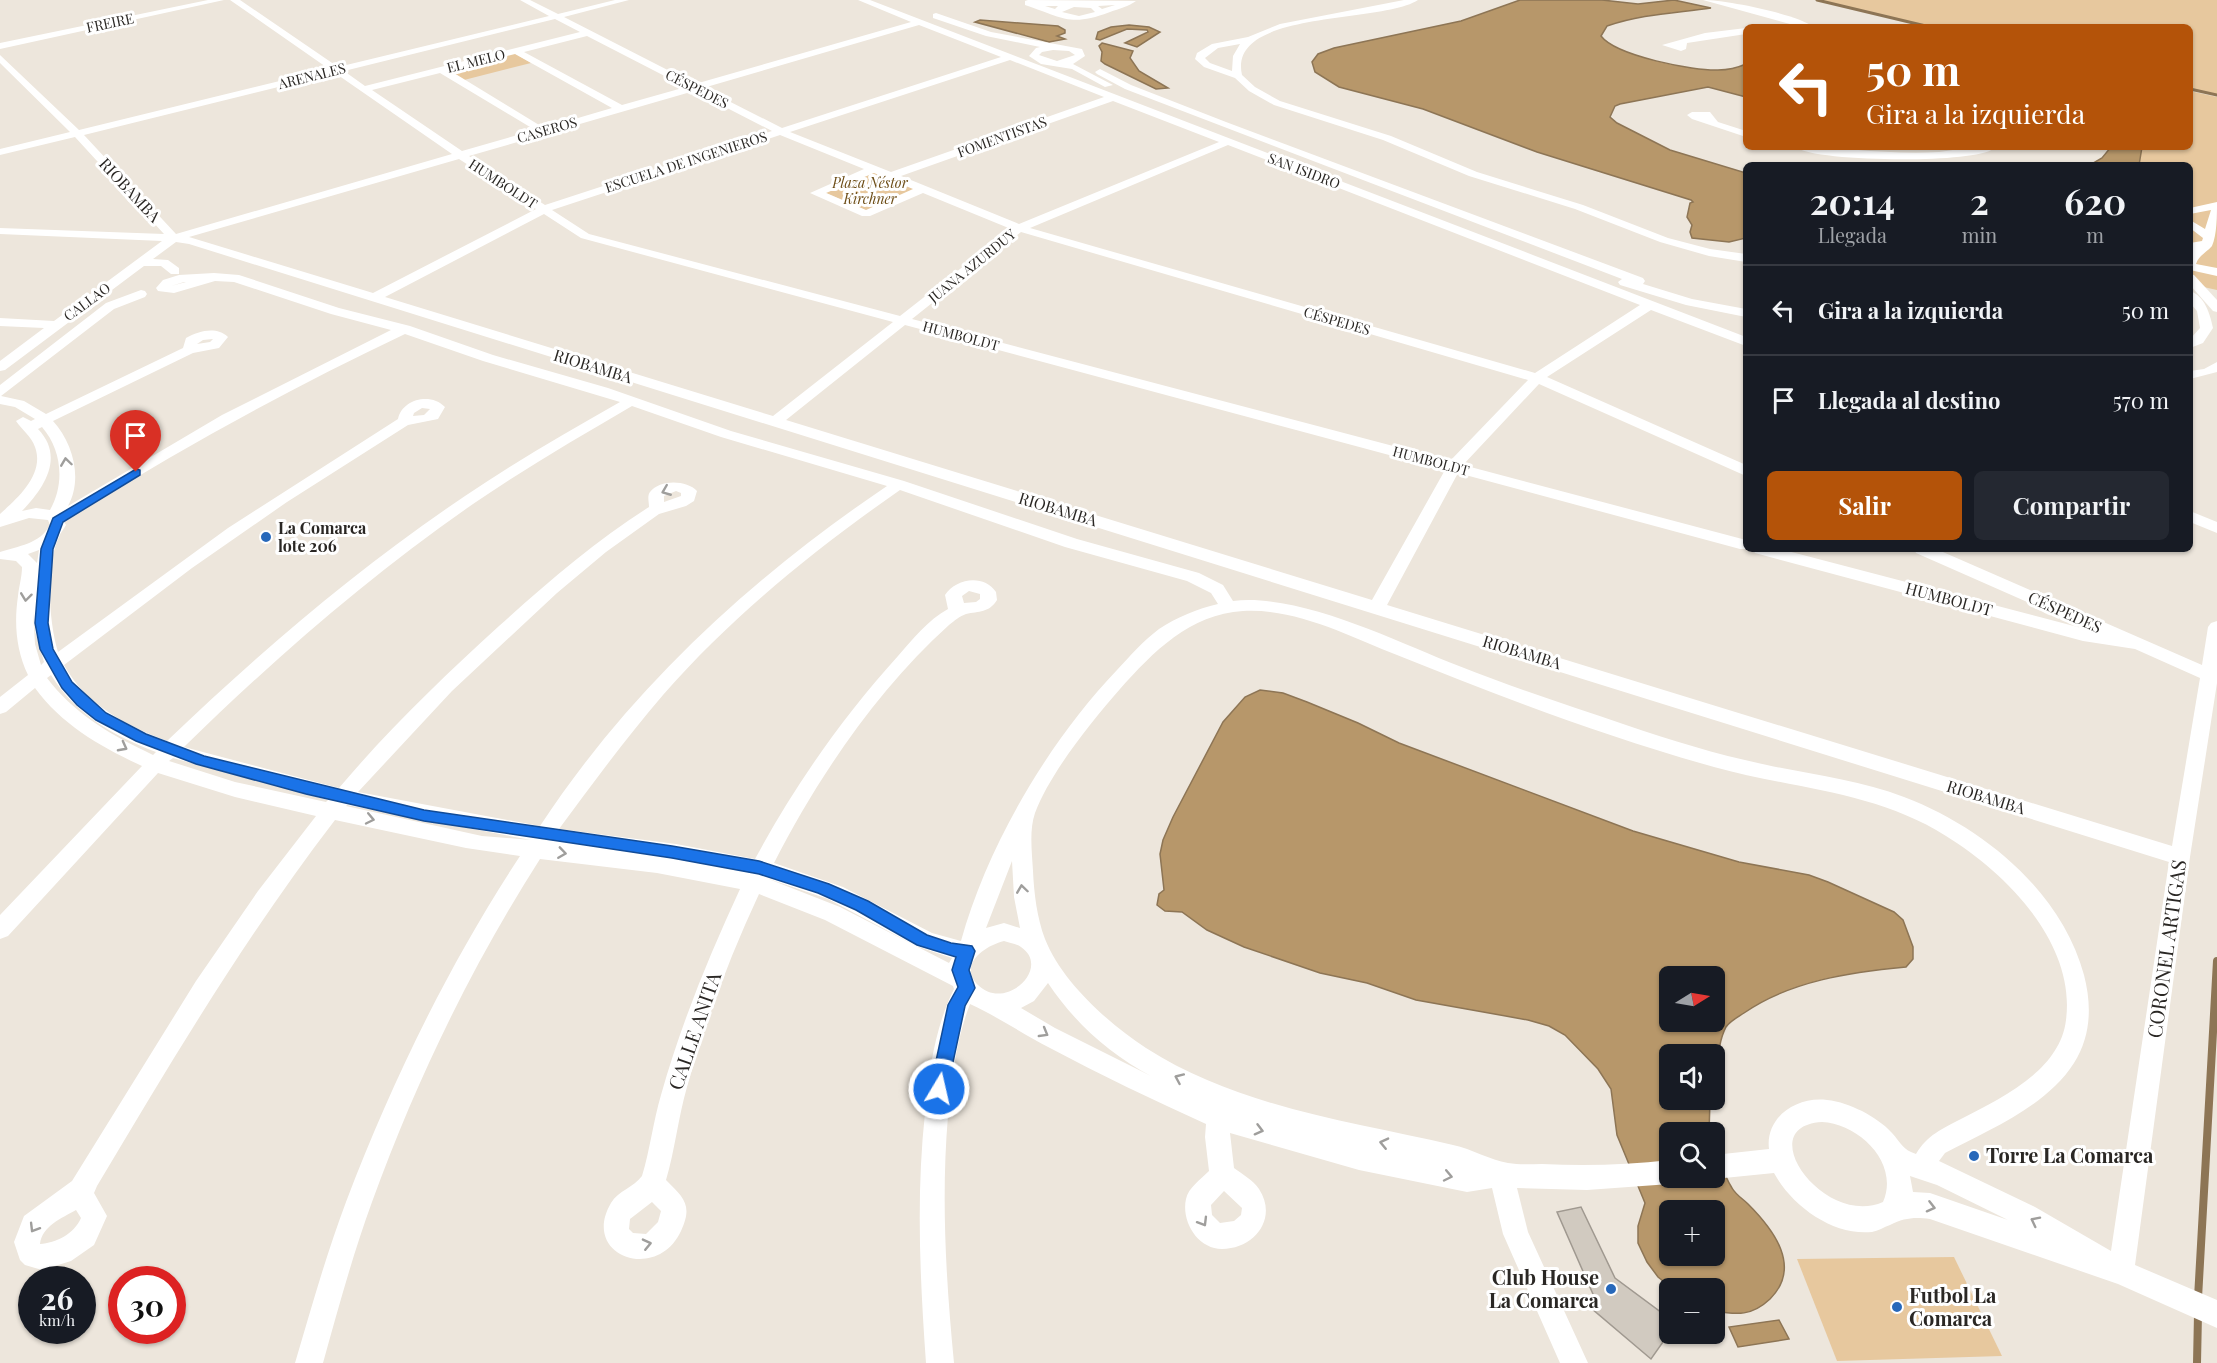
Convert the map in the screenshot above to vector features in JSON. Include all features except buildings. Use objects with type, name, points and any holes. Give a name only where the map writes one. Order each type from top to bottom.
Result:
[{"type":"street","name":"FREIRE","points":[[0,46],[220,0]]},
{"type":"street","name":"HUMBOLDT","points":[[234,0],[460,155],[578,232],[595,240],[1743,544]]},
{"type":"street","name":"CÉSPEDES","points":[[524,0],[780,131],[1019,228],[1536,378],[1743,470]]},
{"type":"street","name":"ARENALES","points":[[0,152],[625,0]]},
{"type":"street","name":"SAN ISIDRO","points":[[862,0],[1114,97],[1234,135],[1649,305],[1743,341]]},
{"type":"street","points":[[881,0],[975,35],[1028,48],[1039,60],[1076,67],[1129,94],[1234,135],[1626,280],[1690,302],[1743,312]]},
{"type":"street","points":[[1017,1],[1060,14],[1079,31],[1098,14],[1142,0]]},
{"type":"street","points":[[1414,0],[1365,12],[1285,26],[1251,39],[1215,46],[1200,55],[1200,59],[1207,65],[1238,76],[1252,89],[1277,103],[1394,141],[1461,170],[1558,199],[1664,240],[1709,252],[1743,258]]},
{"type":"street","points":[[1707,0],[1751,9],[1791,24]]},
{"type":"street","points":[[1028,3],[1132,2]]},
{"type":"street","points":[[1060,14],[1058,9],[1080,3],[1098,8],[1098,14]]},
{"type":"street","points":[[930,14],[990,34],[1076,50],[1086,64],[1128,87],[1234,135]]},
{"type":"street","name":"CASEROS","points":[[174,238],[920,22]]},
{"type":"street","points":[[1682,42],[1705,36],[1743,31]]},
{"type":"street","name":"EL MELO","points":[[364,89],[588,33]]},
{"type":"street","points":[[1238,76],[1236,59],[1238,53],[1251,39]]},
{"type":"street","points":[[1035,53],[1053,47]]},
{"type":"street","points":[[516,51],[621,109]]},
{"type":"street","points":[[1061,63],[1080,56]]},
{"type":"street","name":"ESCUELA DE INGENIEROS","points":[[374,298],[542,209],[1011,57]]},
{"type":"street","name":"RIOBAMBA","points":[[0,58],[77,133],[174,238],[1377,607],[2180,857]]},
{"type":"street","points":[[442,70],[543,131]]},
{"type":"street","name":"FOMENTISTAS","points":[[891,176],[1114,97]]},
{"type":"street","points":[[1713,122],[1743,133]]},
{"type":"street","name":"JUANA AZURDUY","points":[[775,422],[1019,228],[1234,135]]},
{"type":"street","points":[[1823,150],[1868,156],[1928,158],[1978,150]]},
{"type":"street","points":[[1970,162],[1987,150]]},
{"type":"street","points":[[1928,158],[1941,162]]},
{"type":"street","points":[[874,169],[816,193],[866,214],[922,189]]},
{"type":"street","points":[[2193,210],[2217,206],[2208,240],[2193,255]]},
{"type":"street","points":[[2193,227],[2208,240]]},
{"type":"street","points":[[0,231],[174,238]]},
{"type":"street","name":"CALLAO","points":[[0,367],[174,238]]},
{"type":"street","points":[[2193,246],[2208,240]]},
{"type":"street","points":[[143,262],[164,263],[186,278]]},
{"type":"street","points":[[2193,267],[2217,272]]},
{"type":"street","points":[[2193,270],[2217,308]]},
{"type":"street","points":[[165,286],[186,278]]},
{"type":"street","points":[[0,392],[110,306],[186,278],[235,278],[335,311],[405,329],[488,358],[631,401],[726,434],[899,484],[1071,543],[1207,582],[1217,589],[1228,607]]},
{"type":"street","points":[[1626,280],[1743,304]]},
{"type":"street","points":[[2193,298],[2203,310],[2207,328],[2199,340],[2193,343]]},
{"type":"street","points":[[1377,607],[1454,467],[1536,378],[1649,305]]},
{"type":"street","points":[[0,322],[56,325]]},
{"type":"street","points":[[4,555],[32,548],[54,524],[172,451],[271,396],[405,329]]},
{"type":"street","points":[[30,427],[189,350]]},
{"type":"street","points":[[2193,374],[2208,372],[2217,366]]},
{"type":"street","points":[[0,400],[15,403],[45,420],[61,442],[67,464],[65,496],[47,549],[41,623],[47,649],[66,685],[101,716],[170,749],[201,760],[337,804],[495,845],[539,842],[698,872],[755,875],[824,889],[862,905],[922,940],[951,950],[968,948],[992,933],[1004,932],[1028,938],[1039,950],[1066,992],[1088,1016],[1124,1047],[1173,1076],[1220,1108]]},
{"type":"street","points":[[0,930],[117,801],[212,707],[278,648],[402,548],[521,466],[631,401]]},
{"type":"street","points":[[0,409],[20,418],[30,427],[44,444],[46,458],[44,470],[34,488],[0,522]]},
{"type":"street","points":[[0,707],[123,609],[234,529],[316,475],[405,421]]},
{"type":"street","points":[[309,1363],[359,1202],[413,1072],[482,936],[539,842],[625,728],[708,637],[792,561],[840,524],[899,484]]},
{"type":"street","points":[[79,1193],[193,1002],[258,908],[337,804],[437,696],[519,618],[561,580],[657,508]]},
{"type":"street","points":[[0,522],[16,516],[35,513],[54,524]]},
{"type":"street","points":[[2193,517],[2217,528]]},
{"type":"street","name":"HUMBOLDT","points":[[1772,552],[2083,635],[2138,644]]},
{"type":"street","name":"CÉSPEDES","points":[[1929,552],[2209,675]]},
{"type":"street","points":[[4,555],[22,557],[28,563],[30,570],[25,602],[25,643],[37,677],[55,702],[79,721],[155,763],[220,787],[337,804]]},
{"type":"street","points":[[940,1363],[931,1232],[932,1175],[942,1071],[956,1005],[964,984],[962,960],[976,922],[1003,857],[1054,762],[1099,701],[1168,631],[1187,621],[1228,607],[1273,607],[1318,617],[1504,690],[1635,735],[1758,771],[1836,784],[1877,795],[1920,812],[1944,825],[1989,857],[2028,894],[2059,936],[2069,958],[2075,980],[2079,1005],[2078,1023],[2063,1060],[2048,1075],[2010,1104],[1936,1145],[1928,1155],[1925,1168]]},
{"type":"street","name":"CALLE ANITA","points":[[652,1184],[666,1119],[688,1045],[712,978],[755,875],[816,772],[849,725],[914,650],[957,610]]},
{"type":"street","name":"CORONEL ARTIGAS","points":[[2121,1272],[2180,857],[2217,627]]},
{"type":"street","points":[[994,1003],[1022,998],[1033,990],[1040,979],[1043,967],[1025,907],[1021,876],[1023,818]]},
{"type":"street","points":[[755,875],[823,908],[964,984],[973,995],[994,1003],[1047,1035],[1120,1073],[1359,1158],[1467,1180],[1501,1175],[1555,1178],[1625,1177],[1659,1173]]},
{"type":"street","points":[[1220,1108],[1217,1137],[1221,1175]]},
{"type":"street","points":[[1895,1209],[1902,1194],[1902,1176],[1884,1141],[1847,1116],[1828,1111],[1811,1111],[1797,1115],[1786,1124],[1780,1137],[1782,1160],[1797,1186],[1812,1201],[1829,1212],[1849,1219],[1867,1221],[1913,1204],[1930,1206],[2121,1272],[2217,1314]]},
{"type":"street","points":[[1894,1157],[1968,1186],[2068,1238],[2121,1272]]},
{"type":"street","points":[[1725,1166],[1782,1160]]},
{"type":"street","points":[[1501,1175],[1516,1234],[1574,1363]]},
{"type":"green space","points":[[1816,0],[2217,0],[2217,95],[2193,90],[2193,24],[1917,24]]},
{"type":"green space","points":[[516,54],[531,63],[464,80],[450,71]]},
{"type":"green space","points":[[2193,92],[2217,97],[2217,290],[2193,285],[2193,162],[2140,162],[2142,150],[2193,150]]},
{"type":"green space","name":"Plaza Néstor Kirchner","points":[[873,172],[916,189],[867,211],[824,192]]},
{"type":"green space","name":"Futbol La Comarca","points":[[1954,1257],[2002,1356],[1837,1361],[1797,1259]]},
{"type":"shaded area","points":[[1520,0],[1602,0],[1638,4],[1674,0],[1711,8],[1646,16],[1620,22],[1607,26],[1601,36],[1622,50],[1674,65],[1718,70],[1743,65],[1743,96],[1708,87],[1620,104],[1615,106],[1610,117],[1617,123],[1670,150],[1743,172],[1743,239],[1729,242],[1692,238],[1690,232],[1692,225],[1687,217],[1690,203],[1693,202],[1691,200],[1537,152],[1423,109],[1339,87],[1315,72],[1312,62],[1318,54],[1334,48],[1461,21]]},
{"type":"shaded area","points":[[980,20],[1058,26],[1065,30],[1065,33],[1057,36],[1065,39],[1049,42],[975,22]]},
{"type":"shaded area","points":[[1129,25],[1149,27],[1160,32],[1137,47],[1125,43],[1148,32],[1147,30],[1127,29],[1100,40],[1096,39],[1098,32],[1111,27]]},
{"type":"shaded area","points":[[1102,43],[1133,51],[1130,58],[1139,71],[1168,88],[1156,89],[1105,64],[1101,61],[1102,52],[1099,46]]},
{"type":"shaded area","points":[[2109,150],[2142,150],[2140,162],[2095,162]]},
{"type":"shaded area","points":[[1260,690],[1283,693],[1358,723],[1399,743],[1633,831],[1739,862],[1809,875],[1894,912],[1903,920],[1913,947],[1913,959],[1906,967],[1843,975],[1801,986],[1762,1002],[1730,1023],[1725,1030],[1725,966],[1659,966],[1659,1032],[1724,1032],[1720,1044],[1659,1044],[1659,1110],[1710,1110],[1709,1122],[1659,1122],[1659,1188],[1725,1188],[1725,1175],[1738,1195],[1767,1225],[1781,1249],[1784,1274],[1779,1287],[1770,1299],[1757,1309],[1744,1313],[1725,1312],[1725,1278],[1658,1277],[1647,1262],[1638,1243],[1638,1226],[1645,1203],[1617,1135],[1611,1089],[1598,1069],[1565,1035],[1549,1026],[1528,1020],[1416,1000],[1367,983],[1320,973],[1244,947],[1207,930],[1182,912],[1165,911],[1157,905],[1159,894],[1164,890],[1160,854],[1163,840],[1223,722],[1245,697]]},
{"type":"shaded area","points":[[1779,1320],[1789,1339],[1738,1347],[1729,1327]]},
{"type":"waterway","points":[[1817,0],[1917,24]]},
{"type":"waterway","points":[[2193,90],[2217,95]]},
{"type":"waterway","points":[[2198,1298],[2217,961]]},
{"type":"waterway","points":[[2197,1363],[2198,1314]]},
{"type":"place","name":"La Comarca lote 206","points":[[266,537]]},
{"type":"place","name":"Torre La Comarca","points":[[1974,1156]]},
{"type":"place","name":"Club House La Comarca","points":[[1611,1289]]},
{"type":"place","name":"Futbol La Comarca","points":[[1897,1307]]},
{"type":"route","points":[[136,472],[57,520],[58,525],[51,535],[47,549],[41,623],[47,649],[66,685],[101,716],[141,737],[201,760],[424,816],[672,852],[759,868],[795,878],[862,905],[922,940],[951,950],[966,951],[960,970],[966,988],[956,1005],[939,1089]]}]
